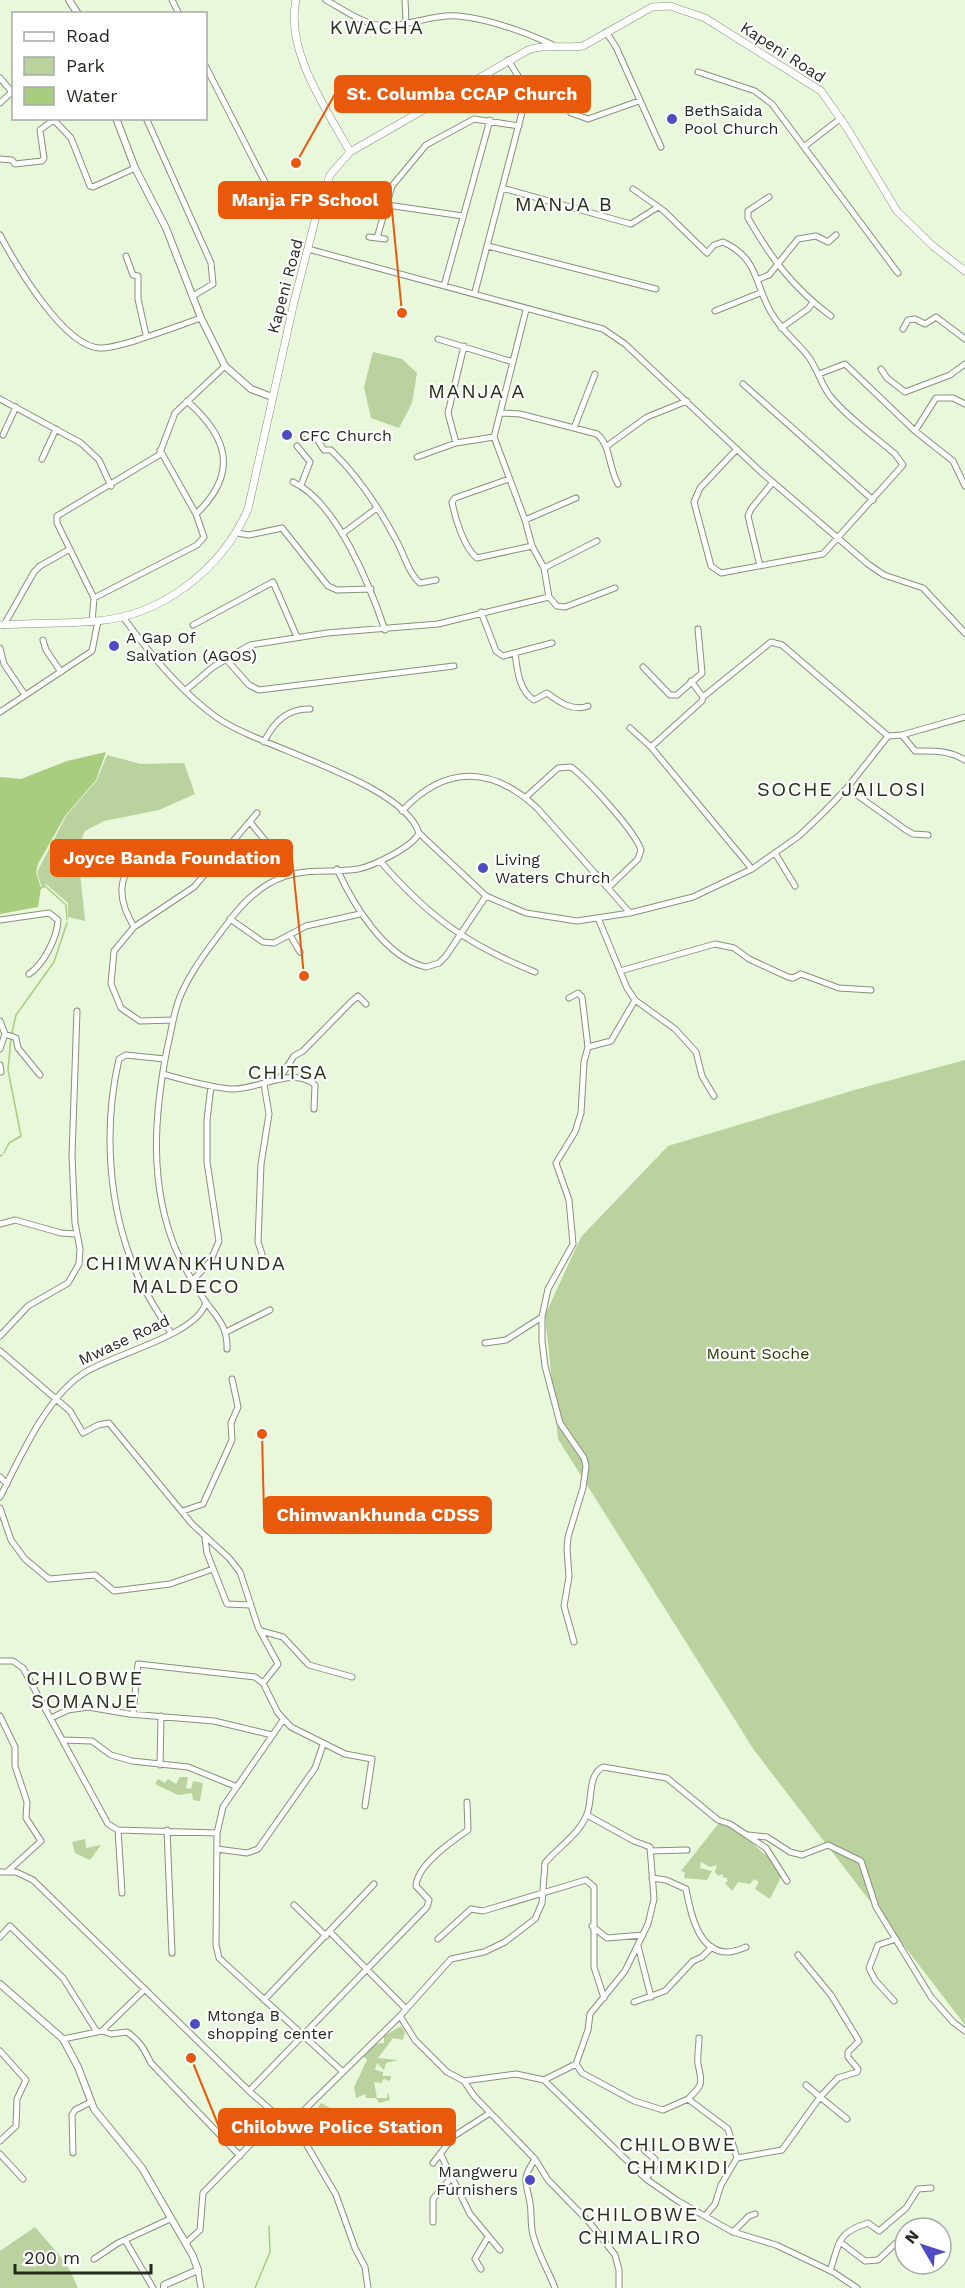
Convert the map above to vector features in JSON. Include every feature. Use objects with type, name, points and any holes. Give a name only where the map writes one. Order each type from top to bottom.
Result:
[{"type":"main road","points":[[296,0],[294,35],[298,52],[350,152]]},
{"type":"main road","name":"Kapeni Road","points":[[2,625],[95,622],[123,617],[149,607],[186,586],[219,558],[237,533],[248,509],[272,397],[308,249],[328,179],[341,160],[350,152],[528,50],[550,44],[583,46],[652,7],[670,3],[705,18],[796,73],[820,91],[841,118],[897,211],[933,246],[965,271]]},
{"type":"street","points":[[326,0],[376,25],[458,16],[495,24],[550,44]]},
{"type":"street","points":[[405,0],[406,22]]},
{"type":"street","points":[[606,32],[616,47],[661,147]]},
{"type":"street","points":[[475,292],[526,97],[520,79],[508,60]]},
{"type":"street","points":[[207,69],[271,194]]},
{"type":"street","points":[[698,72],[755,91],[772,104],[898,273]]},
{"type":"street","points":[[0,78],[12,90]]},
{"type":"street","points":[[0,103],[12,92]]},
{"type":"street","points":[[571,113],[588,119],[639,101]]},
{"type":"street","points":[[377,238],[396,180],[426,145],[467,121],[478,118],[519,126]]},
{"type":"street","points":[[805,146],[841,118]]},
{"type":"street","points":[[0,159],[12,160],[15,164],[42,161],[44,158],[40,130],[53,120]]},
{"type":"street","points":[[55,120],[71,138],[90,186],[93,187],[135,168]]},
{"type":"street","points":[[118,120],[135,168],[166,228],[201,318],[225,366],[250,389],[272,397]]},
{"type":"street","points":[[147,120],[211,263],[213,284],[193,296]]},
{"type":"street","points":[[444,286],[490,120]]},
{"type":"street","points":[[502,188],[631,224],[658,207]]},
{"type":"street","points":[[633,189],[658,207],[707,253],[714,245],[723,242],[737,248],[759,279],[760,293],[781,328],[807,355],[837,403],[902,463],[899,472],[839,537],[817,556],[721,573],[715,571],[711,566],[694,502],[700,488],[737,449]]},
{"type":"street","points":[[769,197],[747,214],[766,249],[778,264],[813,302],[831,316]]},
{"type":"street","points":[[387,205],[463,216]]},
{"type":"street","points":[[0,235],[40,297],[77,340],[92,347],[109,348],[201,318]]},
{"type":"street","points":[[759,279],[769,275],[798,239],[816,236],[828,242],[836,235]]},
{"type":"street","points":[[369,237],[385,239]]},
{"type":"street","points":[[488,246],[656,289]]},
{"type":"street","points":[[308,249],[444,286],[475,292],[526,310],[603,329],[625,344],[773,482],[881,574],[923,588],[965,633]]},
{"type":"street","points":[[126,256],[132,275],[138,276],[138,299],[146,335]]},
{"type":"street","points":[[715,311],[760,293]]},
{"type":"street","points":[[781,328],[808,309],[813,302]]},
{"type":"street","points":[[526,310],[494,437],[525,520],[532,546],[544,568],[549,597],[556,606],[565,607],[615,588]]},
{"type":"street","points":[[903,329],[906,322],[912,319],[925,324],[936,317],[965,339]]},
{"type":"street","points":[[438,339],[513,362]]},
{"type":"street","points":[[456,443],[448,413],[464,346]]},
{"type":"street","points":[[819,374],[845,364],[915,431],[953,461],[965,486]]},
{"type":"street","points":[[881,369],[887,378],[905,392],[950,375],[965,364]]},
{"type":"street","points":[[0,712],[92,651],[95,622],[94,598],[57,523],[57,516],[154,460],[175,413],[225,366]]},
{"type":"street","points":[[574,428],[582,401],[595,374]]},
{"type":"street","points":[[743,384],[873,500]]},
{"type":"street","points":[[915,431],[936,398],[953,398],[965,404]]},
{"type":"street","points":[[0,399],[56,429],[92,452],[99,460],[111,486]]},
{"type":"street","points":[[187,401],[212,425],[222,452],[221,476],[217,492],[196,514]]},
{"type":"street","points":[[607,446],[647,417],[687,401]]},
{"type":"street","points":[[3,435],[16,407]]},
{"type":"street","points":[[501,413],[520,414],[597,434],[607,446],[610,470],[618,484]]},
{"type":"street","points":[[42,459],[56,429]]},
{"type":"street","points":[[304,433],[315,436],[324,450],[331,450],[357,479],[396,539],[414,578],[420,583],[436,580]]},
{"type":"street","points":[[417,458],[456,443],[494,437]]},
{"type":"street","points":[[297,446],[310,462],[301,486]]},
{"type":"street","points":[[94,598],[202,541],[204,535],[196,514],[160,450]]},
{"type":"street","points":[[508,479],[455,498],[452,502],[454,510],[468,548],[477,558],[532,546]]},
{"type":"street","points":[[293,482],[301,486],[320,504],[342,534],[371,589],[385,630]]},
{"type":"street","points":[[760,566],[748,516],[773,482]]},
{"type":"street","points":[[525,520],[576,498]]},
{"type":"street","points":[[342,534],[377,508]]},
{"type":"street","points":[[237,533],[249,535],[282,528],[328,586],[337,590],[371,589]]},
{"type":"street","points":[[544,568],[597,541]]},
{"type":"street","points":[[2,625],[34,572],[70,549]]},
{"type":"street","points":[[192,625],[273,582],[297,637]]},
{"type":"street","points":[[186,690],[225,658],[250,645],[297,637],[438,624],[549,597]]},
{"type":"street","points":[[481,612],[496,651],[503,656],[552,643]]},
{"type":"street","points":[[123,617],[186,690],[216,717],[264,742],[341,773],[382,794],[402,811],[419,833],[486,896],[526,913],[554,919],[577,921],[630,913],[693,897],[752,869],[799,836],[847,788],[888,736]]},
{"type":"street","points":[[643,667],[656,683],[673,696],[702,673],[704,668],[698,629]]},
{"type":"street","points":[[43,640],[46,650],[61,672]]},
{"type":"street","points":[[651,747],[702,701],[703,697],[771,642],[782,645],[888,736],[902,735],[965,717]]},
{"type":"street","points":[[0,648],[4,664],[25,695]]},
{"type":"street","points":[[515,653],[521,683],[528,697],[534,700],[547,693],[570,707],[582,709],[588,706]]},
{"type":"street","points":[[225,658],[249,685],[259,690],[454,666]]},
{"type":"street","points":[[691,681],[703,697]]},
{"type":"street","points":[[264,742],[274,723],[290,713],[310,709]]},
{"type":"street","points":[[630,728],[651,747],[752,869]]},
{"type":"street","points":[[902,735],[915,751],[940,751],[965,760]]},
{"type":"street","points":[[526,797],[558,768],[565,765],[584,778],[627,827],[641,850],[638,859],[608,888]]},
{"type":"street","points":[[402,811],[420,793],[439,781],[465,775],[497,783],[526,797],[630,913]]},
{"type":"street","points":[[847,788],[906,830],[913,834],[928,835]]},
{"type":"street","points":[[173,1020],[140,1021],[126,1013],[114,994],[112,958],[117,947],[134,927],[194,887],[217,863],[257,813]]},
{"type":"street","points":[[250,822],[268,844],[286,876]]},
{"type":"street","points":[[227,1349],[226,1332],[218,1315],[206,1302],[176,1249],[159,1184],[155,1128],[165,1059],[173,1020],[184,986],[230,919],[247,900],[286,876],[337,869],[357,869],[380,861],[416,839],[419,833]]},
{"type":"street","points":[[134,927],[124,908],[122,887],[128,869],[136,860],[162,844],[178,841],[199,847],[217,863]]},
{"type":"street","points":[[775,853],[795,886]]},
{"type":"street","points":[[380,861],[415,899],[460,936],[491,954],[535,972]]},
{"type":"street","points":[[337,869],[360,914],[385,940],[421,966],[429,967],[439,963],[486,896]]},
{"type":"street","points":[[0,920],[46,913],[58,920],[57,932],[36,969],[29,974]]},
{"type":"street","points":[[230,919],[263,942],[274,944],[315,923],[360,914]]},
{"type":"street","points":[[598,918],[635,1000],[675,1029],[696,1052],[702,1076],[714,1096]]},
{"type":"street","points":[[290,935],[300,952]]},
{"type":"street","points":[[620,971],[715,944],[734,948],[749,960],[788,977],[793,978],[801,974],[839,988],[871,990]]},
{"type":"street","points":[[569,998],[578,993],[582,997],[587,1017],[588,1047],[584,1062],[578,1124],[556,1163],[569,1200],[573,1244],[548,1289],[542,1317],[545,1366],[556,1408],[565,1432],[584,1458],[586,1466],[583,1488],[568,1537],[569,1577],[564,1606],[574,1642]]},
{"type":"street","points":[[279,1079],[294,1056],[303,1051],[351,1002],[358,996],[366,1004]]},
{"type":"street","points":[[588,1047],[611,1041],[635,1000]]},
{"type":"street","points":[[0,1336],[28,1306],[68,1283],[79,1264],[72,1127],[77,1011]]},
{"type":"street","points":[[0,1021],[5,1034],[0,1049]]},
{"type":"street","points":[[5,1034],[16,1038],[18,1048],[40,1075]]},
{"type":"street","points":[[165,1059],[126,1055],[119,1059],[112,1121],[112,1156],[113,1191],[130,1259],[142,1286],[171,1333]]},
{"type":"street","points":[[163,1074],[211,1086],[238,1089],[279,1079],[302,1079],[315,1083],[314,1109]]},
{"type":"street","points":[[262,1254],[258,1242],[261,1164],[268,1114],[264,1084]]},
{"type":"street","points":[[193,1280],[210,1262],[219,1241],[207,1162],[207,1120],[211,1086]]},
{"type":"street","points":[[0,1224],[15,1220],[61,1233],[77,1234]]},
{"type":"street","name":"Mwase Road","points":[[0,1497],[39,1425],[72,1382],[87,1370],[171,1333],[195,1319],[206,1302]]},
{"type":"street","points":[[226,1332],[270,1310]]},
{"type":"street","points":[[485,1342],[506,1340],[542,1317]]},
{"type":"street","points":[[0,1351],[75,1416],[84,1434],[98,1425],[109,1423],[205,1539],[224,1553],[240,1572],[250,1605],[278,1666],[263,1683]]},
{"type":"street","points":[[183,1511],[203,1504],[231,1443],[231,1423],[238,1407],[232,1379]]},
{"type":"street","points":[[0,1477],[7,1484]]},
{"type":"street","points":[[0,1508],[3,1513],[2,1520],[11,1540],[26,1559],[49,1579],[95,1575],[114,1591],[170,1584],[213,1569]]},
{"type":"street","points":[[205,1539],[213,1569],[227,1604],[250,1605]]},
{"type":"street","points":[[261,1632],[283,1638],[309,1665],[352,1677]]},
{"type":"street","points":[[0,1661],[13,1661],[23,1668],[108,1824],[118,1830],[217,1833]]},
{"type":"street","points":[[133,1714],[138,1664],[252,1676],[263,1683],[283,1720],[323,1745],[345,1754],[372,1760],[365,1806]]},
{"type":"street","points":[[51,1718],[68,1710],[88,1707],[230,1724],[272,1735]]},
{"type":"street","points":[[0,1716],[15,1747],[15,1766],[27,1803],[26,1818],[41,1841],[8,1871]]},
{"type":"street","points":[[160,1765],[161,1716]]},
{"type":"street","points":[[283,1720],[235,1786],[223,1807],[217,1833],[216,1945],[219,1958],[342,2071]]},
{"type":"street","points":[[63,1740],[92,1741],[120,1758],[188,1767],[235,1786]]},
{"type":"street","points":[[217,1849],[247,1852],[258,1849],[315,1768],[323,1745]]},
{"type":"street","points":[[289,2125],[400,2016],[453,1957],[484,1952],[505,1942],[527,1926],[540,1912],[545,1863],[572,1837],[587,1815],[595,1774],[608,1766],[667,1778],[718,1820],[766,1848],[787,1881]]},
{"type":"street","points":[[249,2091],[302,2035],[369,1970],[429,1905],[429,1900],[416,1882],[438,1853],[468,1830],[467,1802]]},
{"type":"street","points":[[544,2080],[576,2064],[588,2030],[589,2017],[625,1971],[643,1935],[654,1899],[648,1846],[634,1841],[587,1815]]},
{"type":"street","points":[[118,1830],[122,1893]]},
{"type":"street","points":[[167,1830],[172,1953]]},
{"type":"street","points":[[746,1835],[767,1837],[790,1852],[802,1855],[828,1845],[861,1861],[873,1903],[931,1997],[952,2022],[965,2031]]},
{"type":"street","points":[[650,1851],[687,1850]]},
{"type":"street","points":[[0,1872],[8,1871],[33,1880],[249,2091],[302,2137],[336,2195],[355,2248],[365,2267],[368,2288]]},
{"type":"street","points":[[652,1878],[666,1880],[686,1889],[698,1932],[712,1947],[727,1952],[746,1947]]},
{"type":"street","points":[[438,1939],[471,1909],[483,1911],[582,1880],[589,1881],[594,1893],[592,1926],[595,1975],[604,1998]]},
{"type":"street","points":[[264,2000],[374,1884]]},
{"type":"street","points":[[294,1905],[369,1970],[405,2008]]},
{"type":"street","points":[[0,1937],[9,1926],[34,1948],[63,1978],[99,2032]]},
{"type":"street","points":[[592,1926],[607,1938],[643,1935]]},
{"type":"street","points":[[894,2001],[875,1980],[869,1968],[878,1946],[896,1939]]},
{"type":"street","points":[[638,1945],[651,1997]]},
{"type":"street","points":[[634,2002],[665,1991],[693,1961],[702,1957],[712,1947]]},
{"type":"street","points":[[737,2158],[782,2150],[820,2097],[838,2078],[856,2072],[858,2069],[848,2057],[848,2052],[859,2041],[831,1995],[798,1955]]},
{"type":"street","points":[[0,1985],[63,2039],[78,2067],[91,2102],[142,2168],[186,2243],[198,2270],[201,2288]]},
{"type":"street","points":[[99,2032],[145,1989]]},
{"type":"street","points":[[400,2016],[415,2040],[442,2067],[464,2081],[490,2113],[536,2159],[554,2187],[590,2223],[615,2255],[620,2270],[619,2288]]},
{"type":"street","points":[[63,2039],[99,2032],[111,2034],[127,2032],[145,2048],[151,2063],[240,2156]]},
{"type":"street","points":[[576,2064],[582,2073],[646,2105],[663,2110],[688,2099],[699,2089],[701,2082],[698,2062],[699,2038]]},
{"type":"street","points":[[0,2051],[26,2080],[17,2098],[16,2126],[0,2141]]},
{"type":"street","points":[[464,2081],[516,2074],[544,2080],[646,2179],[733,2232],[776,2245],[830,2271],[857,2288]]},
{"type":"street","points":[[806,2085],[847,2119]]},
{"type":"street","points":[[688,2099],[728,2129],[737,2158],[721,2185],[715,2204],[705,2216]]},
{"type":"street","points":[[73,2153],[72,2115],[75,2110],[91,2102]]},
{"type":"street","points":[[433,2163],[454,2136],[490,2113]]},
{"type":"street","points":[[186,2243],[200,2230],[203,2193],[278,2116]]},
{"type":"street","points":[[644,2150],[656,2164],[646,2179]]},
{"type":"street","points":[[0,2154],[23,2179]]},
{"type":"street","points":[[441,2155],[470,2214],[500,2250]]},
{"type":"street","points":[[536,2159],[526,2174],[524,2183],[531,2203],[529,2219],[538,2253],[555,2288]]},
{"type":"street","points":[[433,2223],[433,2199],[451,2178]]},
{"type":"street","points":[[830,2271],[840,2242],[848,2230],[868,2223],[879,2231],[906,2208],[918,2189],[931,2188]]},
{"type":"street","points":[[733,2232],[749,2216],[755,2214]]},
{"type":"street","points":[[94,2259],[125,2240],[170,2219]]},
{"type":"street","points":[[481,2269],[475,2259],[489,2237]]},
{"type":"street","points":[[125,2240],[154,2288],[164,2287],[198,2270]]},
{"type":"street","points":[[840,2242],[865,2262],[878,2260],[893,2246]]},
{"type":"green space","points":[[373,352],[402,359],[417,373],[412,403],[399,428],[371,418],[364,387]]},
{"type":"green space","points":[[107,755],[141,764],[184,763],[195,794],[159,810],[104,821],[85,831],[75,855],[80,872],[85,921],[68,917],[68,903],[46,884],[42,888],[37,872],[66,816],[97,780]]},
{"type":"green space","name":"Mount Soche","points":[[965,1060],[965,2025],[754,1750],[558,1439],[545,1315],[581,1237],[668,1146],[858,1089]]},
{"type":"green space","points":[[180,1777],[188,1777],[186,1788],[191,1789],[193,1781],[203,1783],[200,1801],[193,1800],[192,1793],[178,1795],[155,1784],[158,1779],[165,1783],[168,1779],[176,1784]]},
{"type":"green space","points":[[722,1819],[731,1822],[764,1854],[771,1857],[782,1875],[770,1899],[755,1889],[759,1882],[754,1879],[750,1884],[738,1882],[732,1891],[725,1883],[728,1881],[726,1877],[723,1878],[723,1874],[718,1876],[715,1872],[717,1865],[710,1867],[701,1862],[700,1868],[712,1871],[707,1880],[684,1878],[685,1872],[681,1871]]},
{"type":"green space","points":[[85,1839],[86,1848],[101,1845],[90,1860],[75,1853],[72,1842]]},
{"type":"green space","points":[[401,2026],[405,2032],[403,2040],[393,2038],[378,2058],[398,2060],[386,2063],[384,2070],[377,2063],[375,2070],[383,2072],[383,2076],[391,2076],[390,2081],[384,2079],[381,2083],[374,2082],[377,2098],[387,2098],[388,2092],[390,2100],[379,2103],[376,2098],[366,2098],[365,2094],[356,2098],[354,2087],[367,2060],[363,2056],[372,2044],[384,2043],[384,2036]]},
{"type":"green space","points":[[321,2103],[330,2108],[321,2128],[314,2125],[316,2121],[312,2115]]},
{"type":"green space","points":[[35,2227],[67,2264],[78,2288],[0,2288],[0,2251]]},
{"type":"water","points":[[106,752],[96,780],[65,816],[38,864],[36,872],[41,888],[38,907],[0,914],[0,777],[21,779],[67,761]]},
{"type":"waterway","points":[[41,888],[45,886],[66,905],[67,920]]},
{"type":"waterway","points":[[12,1033],[16,1015],[54,962],[67,923]]},
{"type":"waterway","points":[[4,1153],[9,1143],[21,1136],[8,1070],[11,1038]]},
{"type":"waterway","points":[[255,2288],[270,2252],[269,2226]]},
{"type":"place","name":"BethSaida Pool Church","points":[[672,119]]},
{"type":"place","name":"St. Columba CCAP Church","points":[[296,163]]},
{"type":"place","name":"Manja FP School","points":[[402,313]]},
{"type":"place","name":"CFC Church","points":[[287,435]]},
{"type":"place","name":"A Gap Of Salvation (AGOS)","points":[[114,646]]},
{"type":"place","name":"Living Waters Church","points":[[483,868]]},
{"type":"place","name":"Joyce Banda Foundation","points":[[304,976]]},
{"type":"place","name":"Chimwankhunda CDSS","points":[[262,1434]]},
{"type":"place","name":"Mtonga B shopping center","points":[[195,2024]]},
{"type":"place","name":"Chilobwe Police Station","points":[[191,2058]]},
{"type":"place","name":"Mangweru Furnishers","points":[[530,2180]]},
{"type":"district","name":"KWACHA","points":[[377,27]]},
{"type":"district","name":"MANJA B","points":[[564,204]]},
{"type":"district","name":"MANJA A","points":[[477,391]]},
{"type":"district","name":"SOCHE JAILOSI","points":[[842,789]]},
{"type":"district","name":"CHITSA","points":[[288,1072]]},
{"type":"district","name":"CHIMWANKHUNDA MALDECO","points":[[186,1274]]},
{"type":"district","name":"CHILOBWE SOMANJE","points":[[85,1690]]},
{"type":"district","name":"CHILOBWE CHIMKIDI","points":[[678,2156]]},
{"type":"district","name":"CHILOBWE CHIMALIRO","points":[[640,2226]]}]
